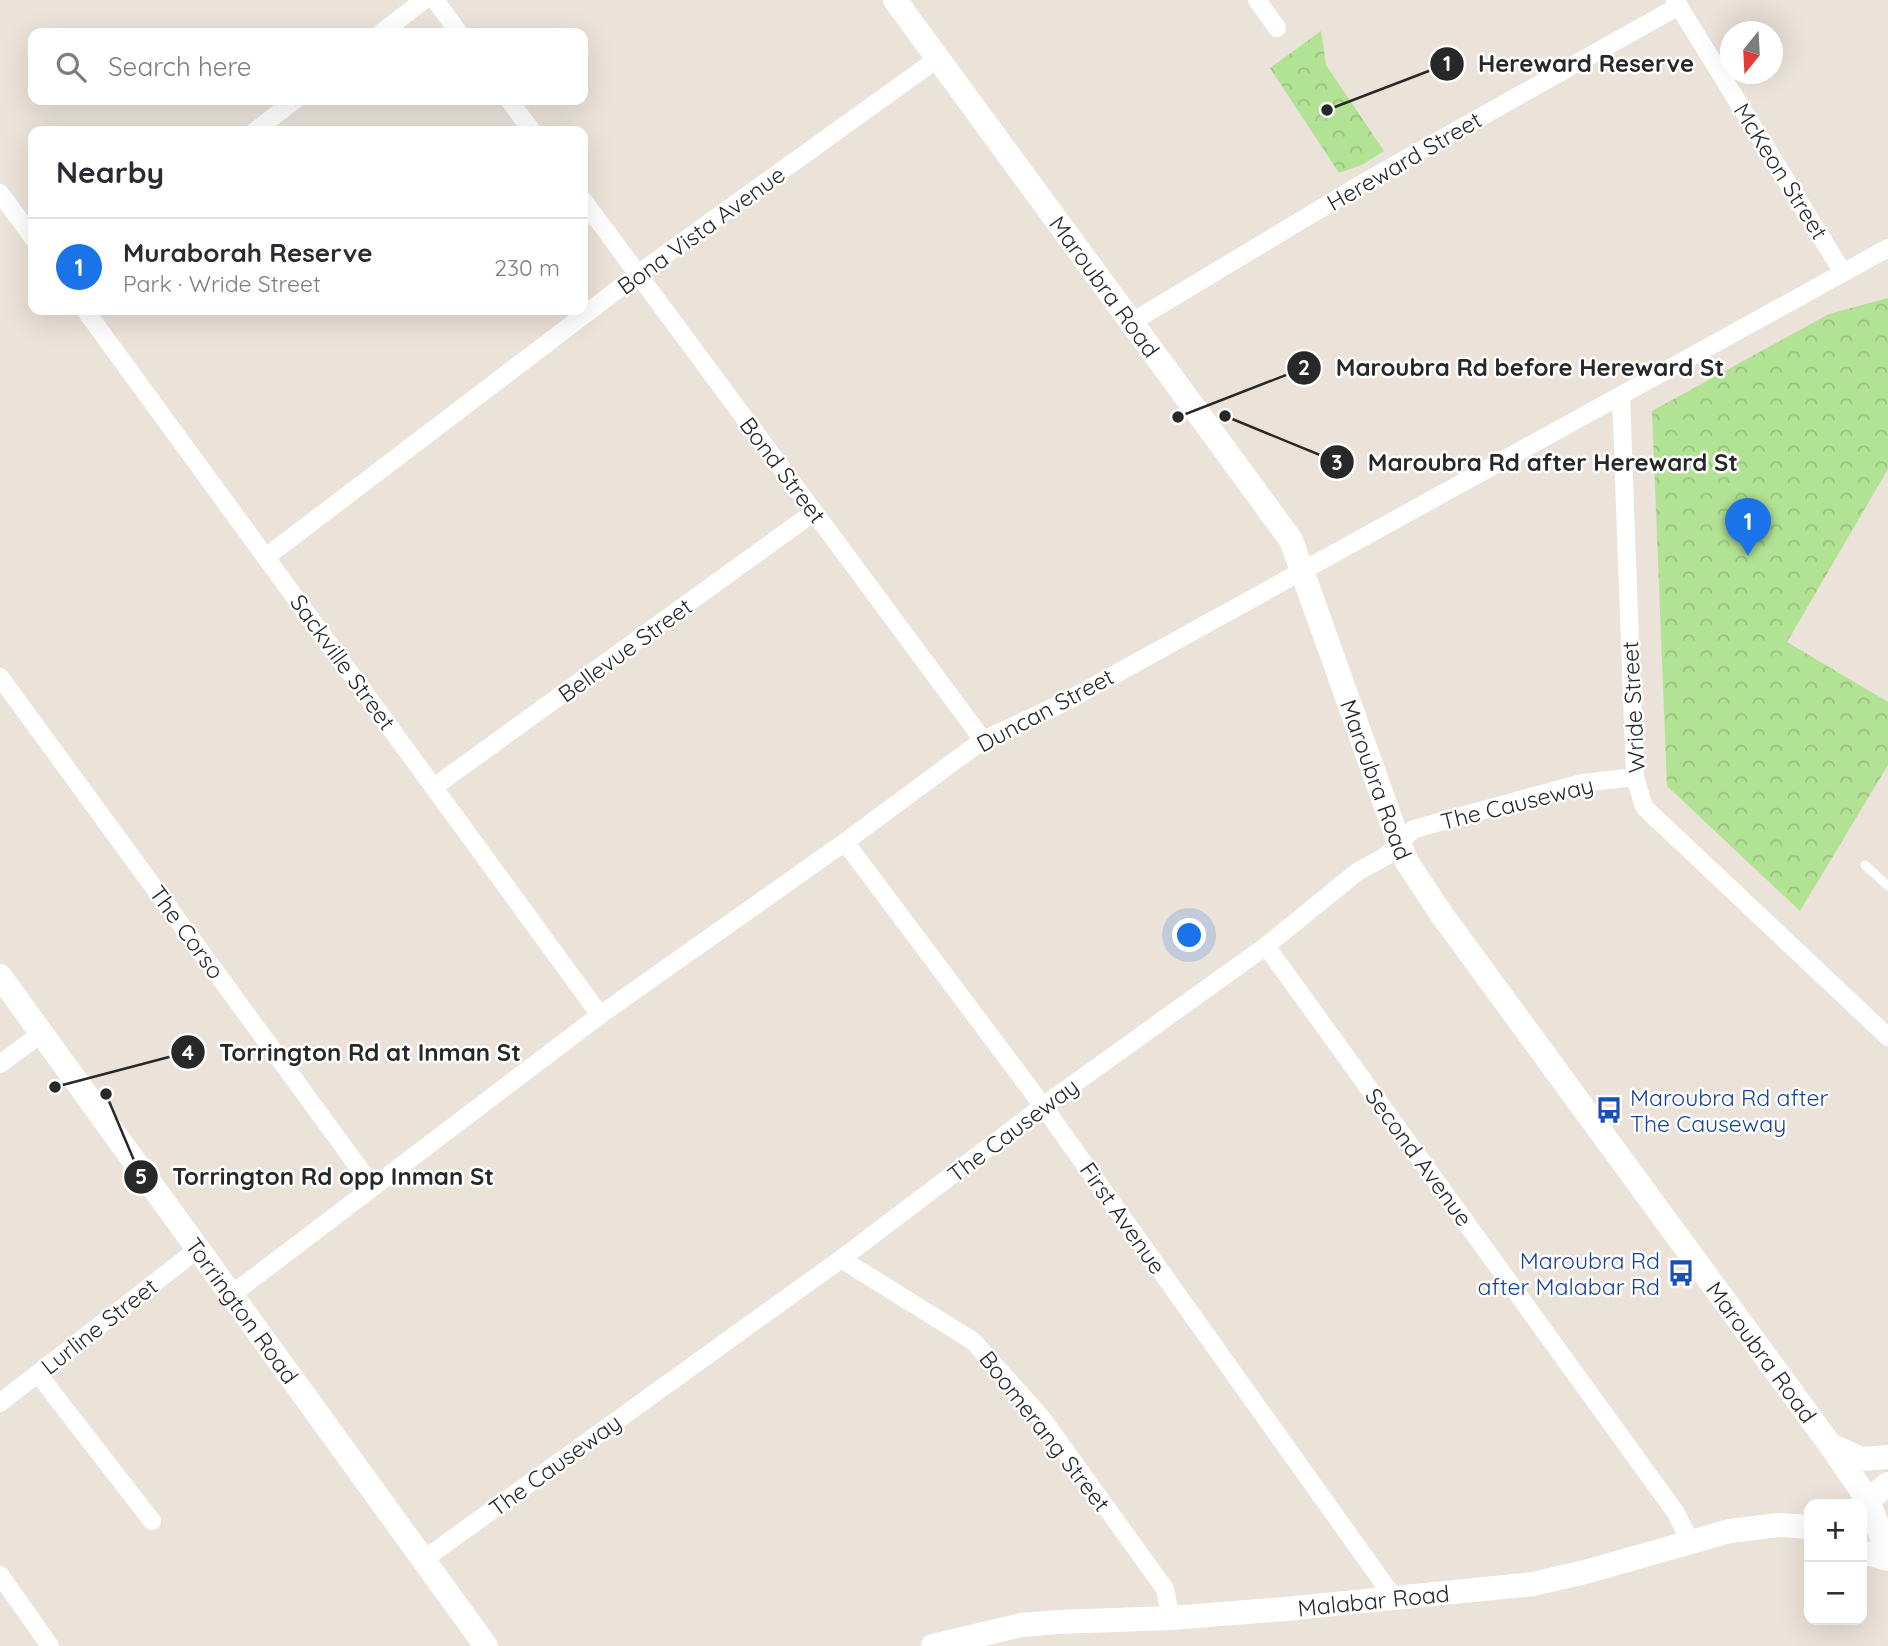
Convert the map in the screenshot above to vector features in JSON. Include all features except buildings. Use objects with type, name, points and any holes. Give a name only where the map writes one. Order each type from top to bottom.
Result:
[{"type":"street","points":[[388,28],[424,0]]},
{"type":"street","points":[[435,0],[456,28]]},
{"type":"street","name":"Maroubra Road","points":[[895,0],[1291,540],[1407,862],[1442,915],[1831,1446],[1863,1499]]},
{"type":"street","points":[[1257,0],[1277,28]]},
{"type":"street","name":"McKeon Street","points":[[1677,3],[1842,271]]},
{"type":"street","name":"Hereward Street","points":[[1132,322],[1370,179],[1677,3]]},
{"type":"street","name":"Bona Vista Avenue","points":[[588,312],[937,59]]},
{"type":"street","points":[[261,126],[289,105]]},
{"type":"street","points":[[513,105],[528,126]]},
{"type":"street","points":[[0,193],[28,231]]},
{"type":"street","name":"Bond Street","points":[[588,207],[983,740]]},
{"type":"street","name":"Duncan Street","points":[[231,1295],[600,1015],[845,842],[983,740],[1063,703],[1142,657],[1304,572],[1842,271],[1888,248]]},
{"type":"street","name":"Sackville Street","points":[[89,315],[600,1015]]},
{"type":"street","name":"Bona Vista Avenue","points":[[266,557],[584,315]]},
{"type":"street","name":"Wride Street","points":[[1621,396],[1635,777],[1644,807],[1887,1035]]},
{"type":"street","name":"Bellevue Street","points":[[434,787],[814,512]]},
{"type":"street","name":"The Corso","points":[[0,677],[373,1187]]},
{"type":"street","name":"The Causeway","points":[[424,1560],[841,1259],[1043,1106],[1266,946],[1357,872],[1386,856],[1414,829],[1582,783],[1635,777]]},
{"type":"street","name":"First Avenue","points":[[845,842],[1043,1106],[1394,1598]]},
{"type":"street","name":"Second Avenue","points":[[1266,946],[1676,1513],[1689,1541]]},
{"type":"street","name":"Torrington Road","points":[[0,976],[486,1646]]},
{"type":"street","points":[[0,1064],[42,1033]]},
{"type":"street","name":"Lurline Street","points":[[0,1403],[198,1249]]},
{"type":"street","name":"Boomerang Street","points":[[841,1259],[973,1341],[1041,1417],[1165,1589],[1171,1618]]},
{"type":"street","points":[[38,1374],[152,1521]]},
{"type":"street","points":[[1831,1446],[1861,1460],[1888,1457]]},
{"type":"street","points":[[1867,1500],[1888,1484]]},
{"type":"street","points":[[1867,1503],[1888,1515]]},
{"type":"street","name":"Maroubra Road","points":[[1867,1506],[1881,1535],[1888,1542]]},
{"type":"street","points":[[1779,1525],[1804,1540]]},
{"type":"street","name":"Malabar Road","points":[[933,1646],[1020,1625],[1171,1618],[1533,1584],[1730,1531],[1779,1525],[1804,1527]]},
{"type":"street","points":[[1867,1553],[1888,1559]]},
{"type":"street","points":[[0,1575],[50,1646]]},
{"type":"lane","points":[[1865,865],[1888,886]]},
{"type":"green space","points":[[1321,31],[1326,65],[1384,151],[1362,165],[1339,173],[1270,68]]},
{"type":"green space","points":[[1888,298],[1888,469],[1787,642],[1888,702],[1888,765],[1800,911],[1667,786],[1652,411],[1829,314]]},
{"type":"place","name":"Hereward Reserve","points":[[1327,110]]},
{"type":"place","name":"Maroubra Rd after Hereward St","points":[[1225,416]]},
{"type":"place","name":"Maroubra Rd before Hereward St","points":[[1178,417]]},
{"type":"place","name":"Muraborah Reserve","points":[[1748,556]]},
{"type":"place","name":"Torrington Rd at Inman St","points":[[55,1087]]},
{"type":"place","name":"Torrington Rd opp Inman St","points":[[106,1094]]},
{"type":"place","name":"Maroubra Rd after The Causeway","points":[[1609,1110]]},
{"type":"place","name":"Maroubra Rd after Malabar Rd","points":[[1681,1273]]}]
